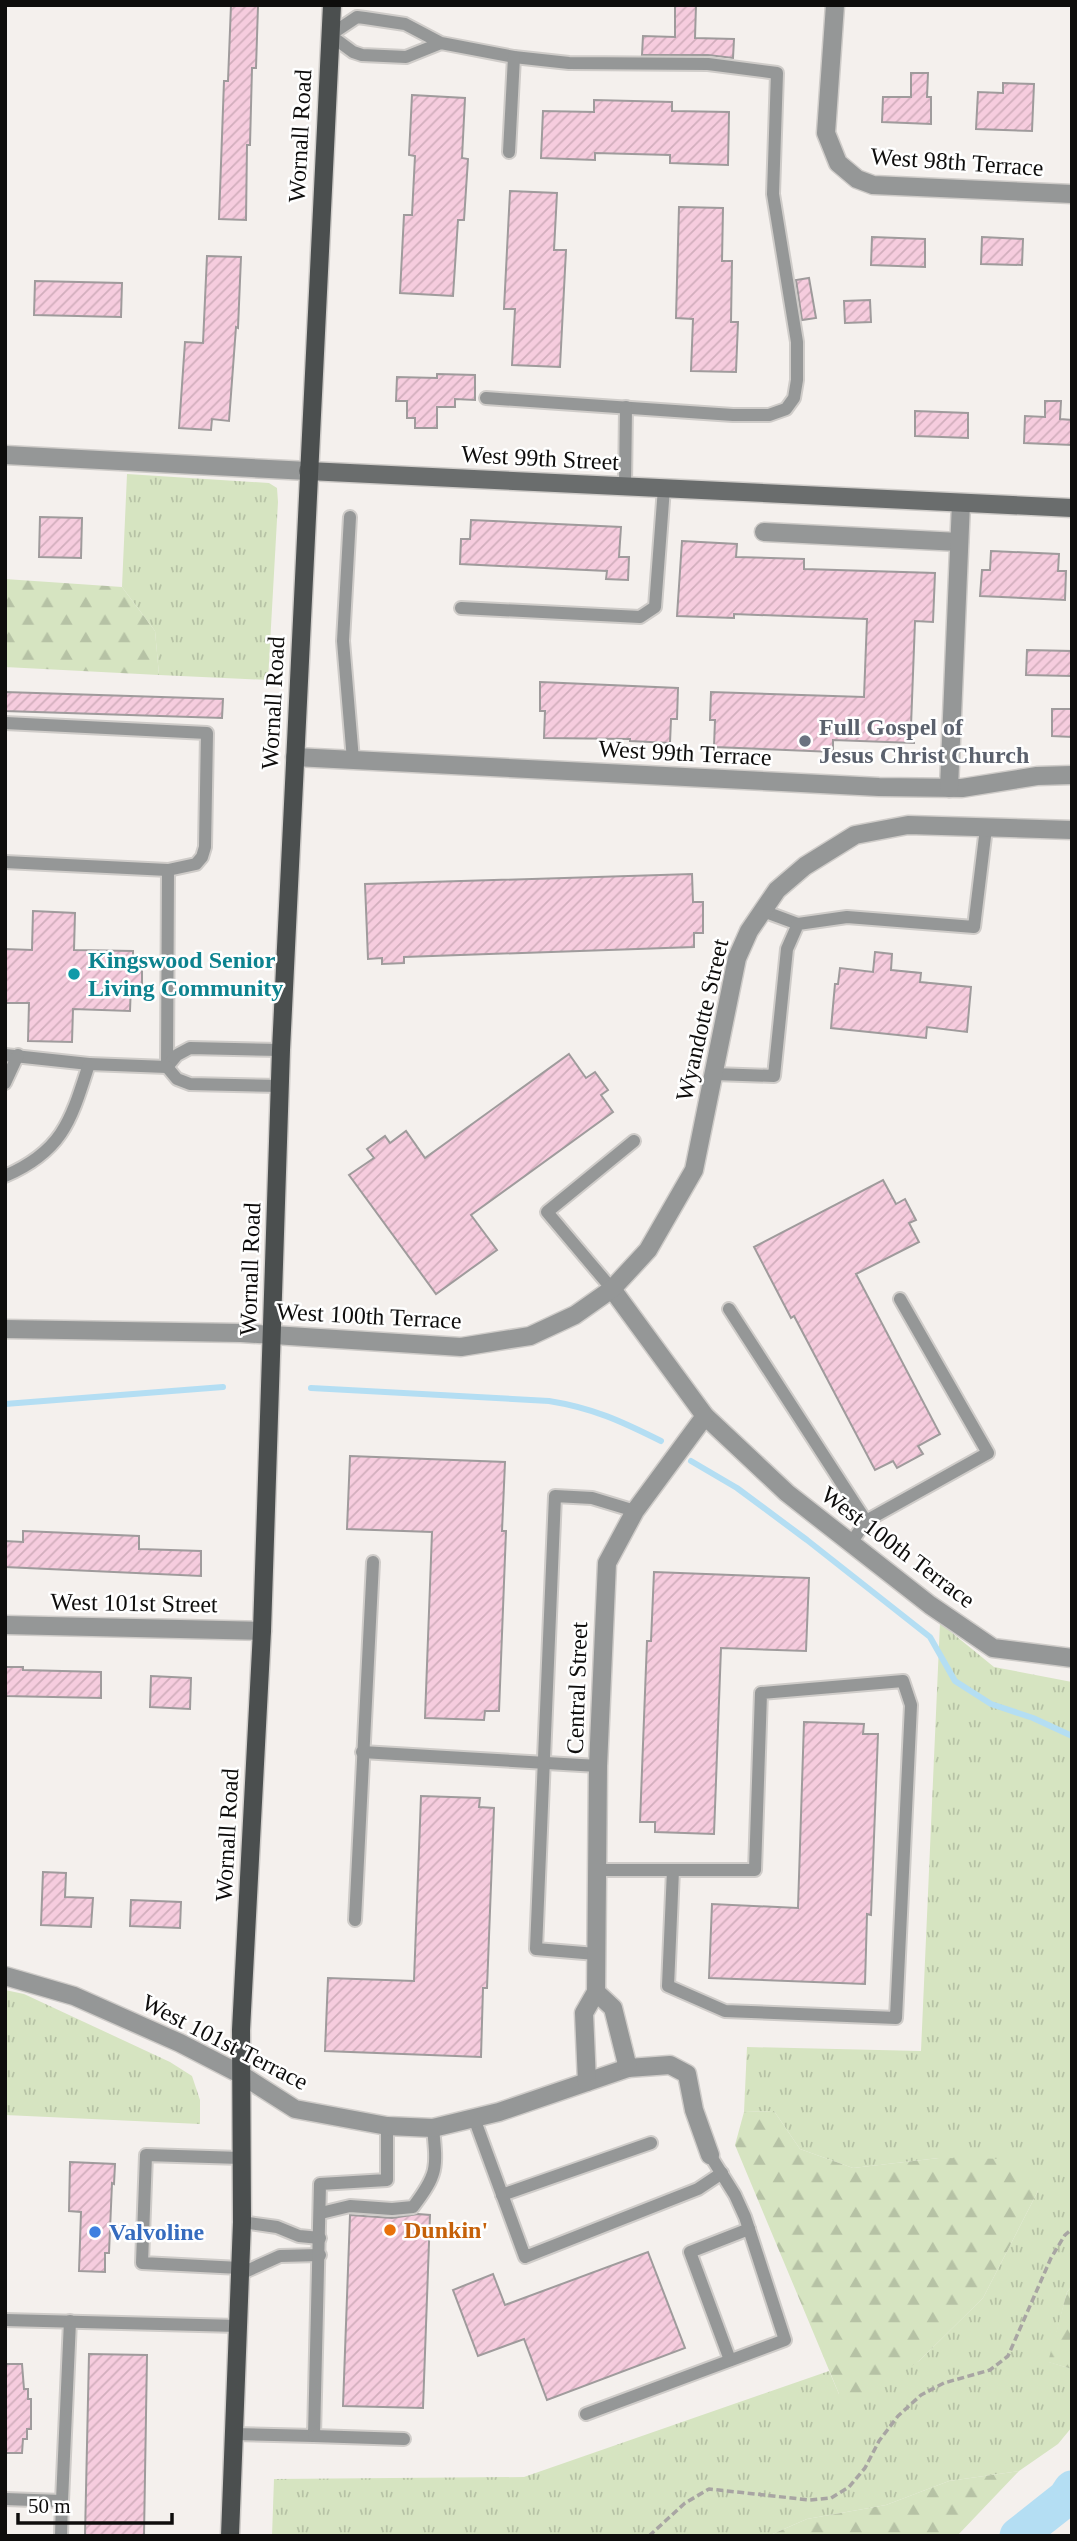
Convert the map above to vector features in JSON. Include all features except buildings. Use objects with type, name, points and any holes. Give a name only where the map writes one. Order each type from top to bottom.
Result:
[{"type":"main road","name":"Wornall Road","points":[[230,2536],[242,2222],[240,2074],[262,1631],[281,1050],[332,5]]},
{"type":"street","name":"West 98th Terrace","points":[[835,5],[826,133],[838,163],[857,179],[873,185],[1072,194]]},
{"type":"street","name":"West 99th Street","points":[[5,455],[1072,508]]},
{"type":"street","points":[[949,788],[961,503]]},
{"type":"street","points":[[764,532],[959,542]]},
{"type":"street","name":"West 99th Terrace","points":[[295,757],[879,787],[949,788],[1037,776],[1072,775]]},
{"type":"street","name":"Wyandotte Street","points":[[612,1289],[648,1251],[694,1170],[737,958],[749,931],[777,890],[805,866],[855,835],[908,825],[1072,830]]},
{"type":"street","name":"West 100th Terrace","points":[[5,1329],[272,1335],[461,1348],[530,1336],[575,1315],[612,1289],[705,1416],[787,1493],[930,1605],[993,1648],[1072,1658]]},
{"type":"street","name":"Central Street","points":[[587,2082],[584,2013],[596,1992],[598,1766],[607,1563],[635,1511],[705,1416]]},
{"type":"street","name":"West 101st Street","points":[[5,1625],[262,1631]]},
{"type":"street","name":"West 101st Terrace","points":[[5,1976],[74,1996],[180,2043],[240,2074],[295,2109],[387,2126],[433,2128],[499,2112],[628,2068],[670,2066],[687,2074],[695,2110],[710,2155]]},
{"type":"street","points":[[596,1992],[613,2008],[628,2068]]},
{"type":"lane","points":[[441,43],[406,57],[362,55],[353,52],[330,35],[357,17],[405,24],[441,43],[514,57],[569,63],[708,64],[777,73],[773,194],[797,342],[797,380],[794,398],[786,409],[769,415],[486,398]]},
{"type":"lane","points":[[509,152],[514,57]]},
{"type":"lane","points":[[625,486],[626,407]]},
{"type":"lane","points":[[461,608],[640,617],[655,607],[664,488]]},
{"type":"lane","points":[[350,517],[344,641],[353,760]]},
{"type":"lane","points":[[5,723],[206,733],[205,847],[196,864],[168,870],[5,862]]},
{"type":"lane","points":[[763,911],[798,924],[847,917],[974,927],[986,828]]},
{"type":"lane","points":[[168,870],[167,1067],[177,1079],[190,1084],[281,1086]]},
{"type":"lane","points":[[714,1074],[774,1076],[787,949],[798,924]]},
{"type":"lane","points":[[167,1067],[177,1055],[190,1048],[281,1050]]},
{"type":"lane","points":[[5,1083],[11,1055],[89,1065],[167,1067]]},
{"type":"lane","points":[[5,1176],[25,1167],[54,1145],[73,1114],[89,1065]]},
{"type":"lane","points":[[612,1289],[547,1212],[634,1141]]},
{"type":"lane","points":[[851,1543],[866,1521],[988,1453],[900,1299]]},
{"type":"lane","points":[[729,1309],[866,1521]]},
{"type":"lane","points":[[596,1955],[536,1949],[555,1496],[592,1498],[635,1511]]},
{"type":"lane","points":[[355,1920],[373,1562]]},
{"type":"lane","points":[[597,1870],[673,1870],[755,1870],[761,1693],[903,1681],[911,1705],[896,2018],[725,2011],[668,1986],[673,1870]]},
{"type":"lane","points":[[362,1752],[598,1766]]},
{"type":"lane","points":[[474,2118],[525,2257],[698,2189],[722,2173]]},
{"type":"lane","points":[[314,2436],[320,2184],[387,2180],[387,2126]]},
{"type":"lane","points":[[321,2213],[350,2206],[392,2209],[413,2207],[430,2185],[436,2166],[433,2128]]},
{"type":"lane","points":[[502,2195],[651,2143]]},
{"type":"lane","points":[[241,2158],[146,2155],[142,2263],[240,2271],[279,2256],[320,2255]]},
{"type":"lane","points":[[586,2414],[785,2340],[735,2195],[710,2155]]},
{"type":"lane","points":[[242,2222],[277,2227],[299,2236],[320,2238]]},
{"type":"lane","points":[[730,2360],[691,2252],[748,2229]]},
{"type":"lane","points":[[5,2319],[238,2326]]},
{"type":"lane","points":[[61,2536],[70,2321]]},
{"type":"lane","points":[[234,2434],[404,2439]]},
{"type":"lane","points":[[5,2500],[62,2501]]},
{"type":"path","points":[[649,2536],[685,2503],[709,2488],[810,2500],[831,2498],[849,2487],[865,2468],[879,2441],[898,2416],[920,2395],[944,2383],[990,2370],[1008,2356],[1051,2258],[1065,2235],[1072,2229]]},
{"type":"green space","points":[[127,474],[269,483],[277,488],[268,680],[159,675],[155,631],[122,587]]},
{"type":"green space","points":[[5,579],[122,587],[155,631],[159,675],[5,667]]},
{"type":"green space","points":[[940,1623],[994,1667],[1072,1682],[1072,2286],[1067,2292],[1049,2362],[1072,2369],[1072,2427],[1058,2444],[1019,2471],[949,2481],[886,2505],[807,2519],[768,2536],[272,2536],[274,2479],[524,2477],[829,2371],[839,2394],[919,2361],[983,2298],[1038,2191],[939,2158],[853,2168],[800,2149],[774,2111],[744,2112],[747,2047],[921,2051]]},
{"type":"green space","points":[[5,1990],[24,1994],[170,2062],[192,2076],[200,2100],[200,2124],[5,2115]]},
{"type":"green space","points":[[774,2111],[800,2149],[853,2168],[939,2158],[1018,2159],[1038,2191],[983,2298],[919,2361],[869,2394],[839,2394],[735,2145],[744,2112]]},
{"type":"green space","points":[[1072,2286],[1072,2369],[1048,2362],[1067,2292]]},
{"type":"green space","points":[[1019,2471],[957,2536],[768,2536],[807,2519],[886,2505],[949,2481]]},
{"type":"waterway","points":[[5,1404],[223,1387]]},
{"type":"waterway","points":[[311,1388],[549,1401],[606,1416],[661,1441]]},
{"type":"waterway","points":[[691,1461],[737,1488],[930,1637],[955,1681],[991,1704],[1033,1718],[1072,1736]]},
{"type":"waterway","points":[[1018,2536],[1066,2498],[1072,2489]]},
{"type":"place","name":"Full Gospel of Jesus Christ Church","points":[[805,741]]},
{"type":"place","name":"Kingswood Senior Living Community","points":[[74,974]]},
{"type":"place","name":"Dunkin'","points":[[390,2230]]},
{"type":"place","name":"Valvoline","points":[[95,2232]]}]
